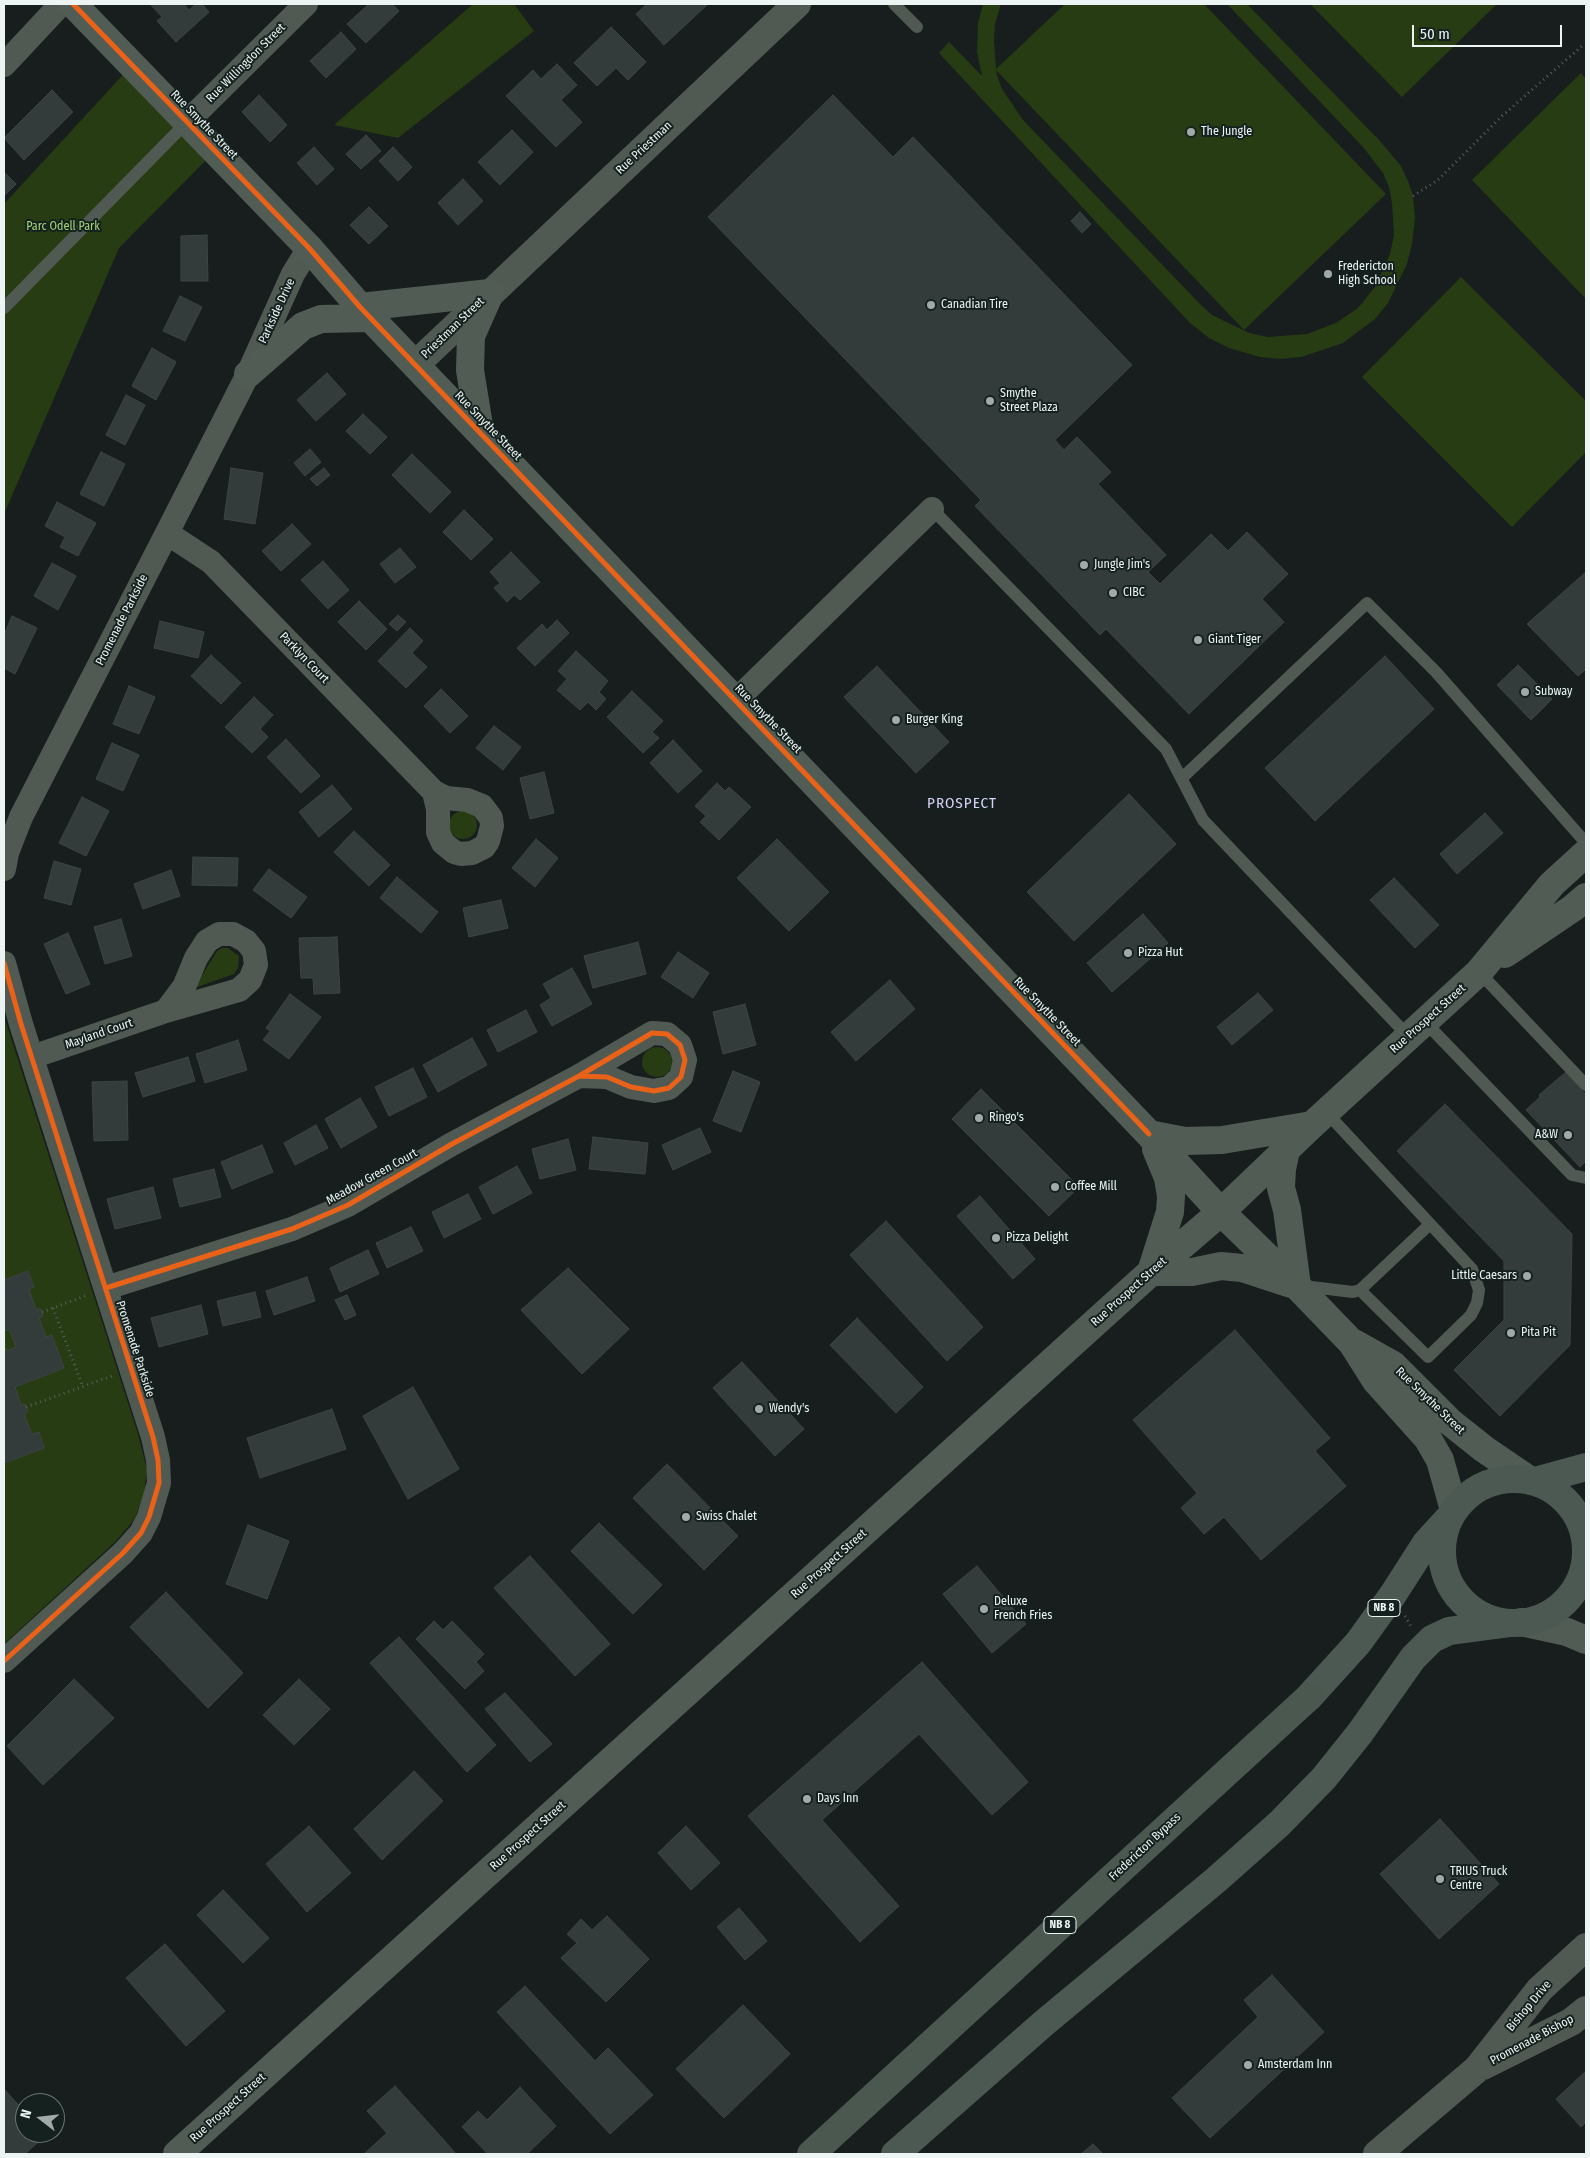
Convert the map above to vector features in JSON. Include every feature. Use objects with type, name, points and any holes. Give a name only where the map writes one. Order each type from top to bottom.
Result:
[{"type":"highway","points":[[1533,1481],[1586,1467]]},
{"type":"highway","points":[[894,2154],[1044,2022],[1216,1880],[1279,1824],[1324,1778],[1360,1733],[1413,1658],[1432,1639],[1449,1631],[1515,1623],[1541,1618],[1559,1607],[1573,1591],[1582,1572],[1586,1553],[1582,1528],[1572,1508],[1555,1491],[1533,1481],[1512,1478],[1489,1483],[1470,1494],[1453,1512],[1444,1532],[1442,1554],[1447,1577],[1459,1597],[1476,1612],[1497,1621],[1515,1623]]},
{"type":"highway","name":"Fredericton Bypass","points":[[811,2154],[1309,1696],[1358,1643],[1392,1596],[1426,1543],[1453,1512]]},
{"type":"main road","name":"Rue Smythe Street","points":[[73,4],[309,248],[366,312],[1149,1134],[1221,1212],[1352,1343],[1376,1381],[1428,1440],[1440,1460],[1453,1512]]},
{"type":"main road","points":[[248,374],[303,326],[321,319],[490,293]]},
{"type":"main road","points":[[480,432],[470,370],[471,336],[490,293]]},
{"type":"main road","name":"Rue Prospect Street","points":[[177,2154],[1151,1272],[1221,1212],[1319,1118],[1479,972],[1552,884],[1586,854]]},
{"type":"main road","name":"Rue Prospect Street","points":[[1479,972],[1573,908],[1586,897]]},
{"type":"main road","points":[[1149,1134],[1185,1141],[1222,1140],[1319,1118]]},
{"type":"main road","points":[[1149,1134],[1168,1178],[1171,1196],[1170,1212],[1151,1272],[1192,1272],[1228,1266],[1242,1268],[1297,1286],[1287,1210],[1281,1188],[1286,1150]]},
{"type":"main road","name":"Rue Smythe Street","points":[[1352,1343],[1393,1365],[1450,1422],[1484,1450],[1533,1481]]},
{"type":"main road","points":[[1515,1623],[1567,1632],[1586,1640]]},
{"type":"street","points":[[4,65],[61,4]]},
{"type":"street","name":"Rue Willingdon Street","points":[[187,122],[306,4]]},
{"type":"street","name":"Rue Priestman","points":[[490,293],[797,4]]},
{"type":"street","name":"Parkside Drive","points":[[248,374],[293,274],[309,248]]},
{"type":"street","name":"Priestman Street","points":[[416,364],[490,293]]},
{"type":"street","name":"Promenade Parkside","points":[[4,869],[7,853],[21,817],[248,374]]},
{"type":"street","points":[[736,700],[932,509]]},
{"type":"street","name":"Parklyn Court","points":[[167,533],[211,562],[434,792]]},
{"type":"street","name":"Promenade Parkside","points":[[4,1661],[123,1553],[141,1533],[150,1517],[159,1483],[158,1460],[153,1437],[5,972]]},
{"type":"street","name":"Mayland Court","points":[[32,1057],[166,1011]]},
{"type":"street","name":"Meadow Green Court","points":[[106,1288],[292,1228],[348,1205],[452,1144],[579,1076]]},
{"type":"street","name":"Bishop Drive","points":[[1477,2069],[1540,1989],[1586,1947]]},
{"type":"street","name":"Promenade Bishop","points":[[1477,2069],[1571,2022],[1586,2010]]},
{"type":"street","points":[[1378,2154],[1477,2069]]},
{"type":"lane","points":[[894,4],[917,27]]},
{"type":"lane","points":[[4,308],[187,122]]},
{"type":"lane","points":[[932,509],[1166,749],[1203,820],[1417,1030],[1586,1189]]},
{"type":"lane","points":[[1182,778],[1367,603],[1436,672],[1586,843]]},
{"type":"lane","points":[[1479,972],[1586,1085]]},
{"type":"lane","points":[[1319,1118],[1472,1269],[1479,1290],[1477,1303],[1470,1315],[1428,1357],[1360,1290]]},
{"type":"lane","points":[[1572,1175],[1586,1178]]},
{"type":"lane","points":[[1297,1286],[1353,1292],[1360,1290],[1429,1225]]},
{"type":"path","points":[[1413,196],[1438,180],[1502,116],[1582,46]]},
{"type":"path","points":[[42,1312],[106,1288]]},
{"type":"path","points":[[53,1308],[83,1386]]},
{"type":"path","points":[[4,1344],[6,1351]]},
{"type":"path","points":[[26,1407],[132,1369]]},
{"type":"path","points":[[1404,1614],[1417,1635]]},
{"type":"green space","points":[[473,4],[514,4],[534,31],[398,138],[334,125]]},
{"type":"green space","name":"The Jungle","points":[[983,4],[1001,4],[995,24],[996,69],[1065,4],[1204,4],[1386,194],[1244,330],[996,70],[997,75],[1002,89],[1023,120],[1212,315],[1249,333],[1268,337],[1307,334],[1336,323],[1358,308],[1375,287],[1390,254],[1394,235],[1392,203],[1389,187],[1383,173],[1363,147],[1227,4],[1247,4],[1380,141],[1401,166],[1413,196],[1415,218],[1407,264],[1388,303],[1375,319],[1343,343],[1301,357],[1280,359],[1260,357],[1229,348],[1209,338],[1189,322],[939,53],[949,42],[982,76],[977,52],[978,23]]},
{"type":"green space","points":[[1310,4],[1497,4],[1402,97]]},
{"type":"green space","name":"Parc Odell Park","points":[[132,65],[215,151],[119,248],[4,514],[4,204]]},
{"type":"green space","points":[[1581,73],[1586,79],[1586,299],[1472,180]]},
{"type":"green space","points":[[1461,277],[1586,401],[1586,452],[1512,527],[1362,377]]},
{"type":"green space","points":[[463,811],[473,815],[477,825],[473,835],[463,839],[453,835],[449,825],[453,815]]},
{"type":"green space","points":[[222,948],[228,948],[239,956],[238,968],[234,974],[197,987],[196,985],[217,951]]},
{"type":"green space","points":[[4,1016],[138,1434],[147,1470],[144,1495],[134,1520],[115,1542],[4,1644],[4,1463],[44,1448],[39,1432],[32,1434],[24,1414],[28,1412],[21,1405],[15,1387],[64,1368],[52,1336],[46,1337],[39,1318],[43,1316],[40,1308],[36,1310],[29,1289],[34,1287],[28,1271],[4,1280]]},
{"type":"green space","points":[[657,1047],[668,1051],[672,1062],[668,1073],[657,1077],[646,1073],[642,1062],[646,1051]]},
{"type":"green space","points":[[4,1326],[6,1330],[9,1329],[16,1347],[4,1352]]},
{"type":"building","points":[[150,4],[184,4],[189,10],[196,4],[202,4],[209,12],[176,42],[157,21],[162,17]]},
{"type":"building","points":[[369,4],[392,4],[399,11],[366,43],[347,24]]},
{"type":"building","points":[[647,4],[708,4],[664,45],[636,14]]},
{"type":"building","points":[[611,27],[646,62],[628,80],[616,68],[597,86],[574,63]]},
{"type":"building","points":[[341,32],[356,49],[326,78],[310,61]]},
{"type":"building","points":[[557,64],[577,85],[561,100],[582,122],[556,147],[506,96],[533,70],[541,79]]},
{"type":"building","points":[[52,90],[73,112],[24,160],[4,138]]},
{"type":"building","points":[[259,95],[287,125],[270,142],[242,112]]},
{"type":"building","name":"Smythe Street Plaza","points":[[833,95],[893,157],[913,137],[1132,365],[1055,440],[1064,450],[1077,437],[1111,472],[1098,484],[1166,555],[1148,572],[1160,584],[1211,534],[1228,551],[1247,532],[1288,574],[1262,599],[1284,622],[1189,714],[1106,629],[1100,635],[975,506],[981,500],[708,217]]},
{"type":"building","points":[[512,130],[533,152],[500,185],[478,162]]},
{"type":"building","points":[[366,135],[381,151],[361,169],[346,154]]},
{"type":"building","points":[[314,147],[334,169],[317,185],[297,163]]},
{"type":"building","points":[[393,147],[412,167],[398,181],[379,161]]},
{"type":"building","points":[[4,172],[16,184],[4,196]]},
{"type":"building","points":[[463,179],[483,201],[458,225],[438,203]]},
{"type":"building","points":[[369,207],[388,226],[369,244],[350,225]]},
{"type":"building","points":[[1080,212],[1091,224],[1082,233],[1071,221]]},
{"type":"building","points":[[207,235],[208,281],[181,281],[181,236]]},
{"type":"building","points":[[180,296],[202,307],[185,341],[163,331]]},
{"type":"building","points":[[152,348],[176,362],[156,400],[132,386]]},
{"type":"building","points":[[327,373],[346,394],[316,421],[297,400]]},
{"type":"building","points":[[126,395],[145,405],[125,445],[106,435]]},
{"type":"building","points":[[363,414],[387,437],[370,454],[346,431]]},
{"type":"building","points":[[310,449],[321,462],[305,476],[294,463]]},
{"type":"building","points":[[101,452],[125,464],[104,506],[80,494]]},
{"type":"building","points":[[412,454],[451,492],[430,513],[392,475]]},
{"type":"building","points":[[231,468],[263,473],[255,524],[224,519]]},
{"type":"building","points":[[324,468],[330,475],[317,486],[310,479]]},
{"type":"building","points":[[57,502],[96,523],[78,556],[60,547],[65,537],[45,526]]},
{"type":"building","points":[[464,510],[493,539],[471,560],[443,532]]},
{"type":"building","points":[[292,524],[311,544],[281,571],[262,551]]},
{"type":"building","points":[[400,548],[416,567],[395,583],[380,564]]},
{"type":"building","points":[[511,552],[540,582],[520,600],[514,595],[507,602],[494,588],[500,583],[490,572]]},
{"type":"building","points":[[323,561],[349,590],[328,609],[301,580]]},
{"type":"building","points":[[52,563],[76,576],[58,610],[34,596]]},
{"type":"building","points":[[1586,572],[1586,669],[1578,676],[1527,624]]},
{"type":"building","points":[[359,601],[387,629],[366,650],[338,622]]},
{"type":"building","points":[[398,615],[406,622],[397,631],[389,624]]},
{"type":"building","points":[[12,616],[37,628],[15,674],[4,668],[4,635]]},
{"type":"building","points":[[557,620],[569,633],[535,666],[517,648],[542,624],[547,630]]},
{"type":"building","points":[[160,621],[204,632],[198,658],[154,648]]},
{"type":"building","points":[[410,628],[423,641],[412,653],[427,667],[406,688],[378,661]]},
{"type":"building","points":[[576,651],[608,681],[599,692],[606,699],[596,710],[588,702],[580,710],[557,690],[567,679],[558,671]]},
{"type":"building","points":[[211,655],[241,683],[221,704],[191,676]]},
{"type":"building","points":[[1385,656],[1434,709],[1315,821],[1265,768]]},
{"type":"building","name":"Subway","points":[[1518,665],[1552,699],[1531,720],[1497,685]]},
{"type":"building","name":"Burger King","points":[[877,666],[949,742],[916,773],[844,697]]},
{"type":"building","points":[[129,686],[155,697],[139,734],[113,724]]},
{"type":"building","points":[[441,689],[468,716],[450,733],[424,706]]},
{"type":"building","points":[[632,691],[663,721],[652,732],[659,738],[643,753],[607,717]]},
{"type":"building","points":[[254,697],[273,715],[260,729],[268,737],[252,753],[225,727]]},
{"type":"building","points":[[494,726],[521,747],[503,770],[476,748]]},
{"type":"building","points":[[286,739],[320,776],[301,793],[267,757]]},
{"type":"building","points":[[673,740],[702,771],[678,793],[650,763]]},
{"type":"building","points":[[112,743],[139,755],[123,791],[96,779]]},
{"type":"building","points":[[544,772],[554,813],[530,819],[520,778]]},
{"type":"building","points":[[717,783],[725,791],[729,787],[751,807],[719,840],[700,822],[706,816],[695,806]]},
{"type":"building","points":[[332,785],[352,809],[319,837],[299,812]]},
{"type":"building","points":[[1129,794],[1176,844],[1074,941],[1027,892]]},
{"type":"building","points":[[82,797],[109,811],[86,856],[59,843]]},
{"type":"building","points":[[1485,813],[1503,833],[1457,874],[1440,854]]},
{"type":"building","points":[[354,831],[390,865],[369,886],[334,852]]},
{"type":"building","points":[[536,839],[558,858],[535,887],[512,868]]},
{"type":"building","points":[[777,839],[829,892],[789,931],[737,878]]},
{"type":"building","points":[[193,857],[238,858],[237,886],[192,885]]},
{"type":"building","points":[[54,861],[81,869],[71,905],[44,898]]},
{"type":"building","points":[[269,869],[307,897],[291,918],[253,890]]},
{"type":"building","points":[[171,870],[180,896],[143,909],[134,884]]},
{"type":"building","points":[[397,877],[438,912],[421,933],[380,898]]},
{"type":"building","points":[[1394,878],[1439,925],[1415,948],[1370,900]]},
{"type":"building","points":[[501,900],[508,928],[469,937],[463,908]]},
{"type":"building","name":"Pizza Hut","points":[[1143,914],[1168,943],[1112,992],[1087,963]]},
{"type":"building","points":[[121,919],[132,956],[105,964],[94,927]]},
{"type":"building","points":[[68,933],[90,984],[66,994],[44,944]]},
{"type":"building","points":[[337,937],[340,993],[314,994],[313,978],[301,978],[299,938]]},
{"type":"building","points":[[638,942],[646,974],[593,988],[584,956]]},
{"type":"building","points":[[678,952],[709,973],[693,998],[661,977]]},
{"type":"building","points":[[572,968],[592,1004],[552,1026],[540,1005],[551,998],[543,984]]},
{"type":"building","points":[[890,980],[915,1009],[856,1061],[831,1032]]},
{"type":"building","points":[[1258,993],[1273,1010],[1232,1045],[1217,1027]]},
{"type":"building","points":[[290,994],[321,1017],[289,1059],[263,1040],[270,1031],[266,1028]]},
{"type":"building","points":[[745,1004],[756,1045],[723,1054],[713,1012]]},
{"type":"building","points":[[526,1010],[537,1032],[498,1052],[487,1030]]},
{"type":"building","points":[[472,1038],[487,1065],[438,1092],[423,1065]]},
{"type":"building","points":[[238,1040],[247,1070],[205,1083],[196,1054]]},
{"type":"building","points":[[188,1057],[195,1081],[143,1097],[135,1073]]},
{"type":"building","points":[[413,1068],[427,1097],[389,1116],[375,1087]]},
{"type":"building","points":[[733,1071],[760,1082],[741,1132],[713,1121]]},
{"type":"building","name":"A&W","points":[[1566,1072],[1586,1095],[1586,1161],[1580,1167],[1526,1110],[1540,1097],[1539,1095]]},
{"type":"building","points":[[127,1081],[128,1140],[94,1141],[92,1082]]},
{"type":"building","points":[[981,1089],[1079,1187],[1049,1216],[952,1119]]},
{"type":"building","points":[[360,1098],[377,1127],[341,1148],[325,1119]]},
{"type":"building","points":[[1445,1104],[1572,1234],[1570,1345],[1500,1416],[1454,1370],[1504,1320],[1504,1261],[1397,1151]]},
{"type":"building","points":[[316,1125],[328,1148],[295,1165],[284,1143]]},
{"type":"building","points":[[700,1128],[711,1152],[673,1170],[662,1145]]},
{"type":"building","points":[[593,1137],[648,1143],[645,1174],[589,1169]]},
{"type":"building","points":[[568,1139],[576,1170],[540,1179],[532,1149]]},
{"type":"building","points":[[262,1145],[273,1172],[232,1189],[221,1162]]},
{"type":"building","points":[[517,1166],[532,1193],[493,1214],[479,1187]]},
{"type":"building","points":[[214,1169],[221,1197],[180,1207],[173,1179]]},
{"type":"building","points":[[153,1187],[161,1218],[115,1229],[107,1199]]},
{"type":"building","points":[[468,1194],[481,1219],[444,1238],[432,1212]]},
{"type":"building","name":"Pizza Delight","points":[[980,1196],[1035,1259],[1013,1279],[957,1216]]},
{"type":"building","points":[[886,1221],[983,1327],[947,1361],[850,1255]]},
{"type":"building","points":[[411,1227],[423,1251],[387,1268],[376,1243]]},
{"type":"building","points":[[368,1250],[379,1274],[340,1292],[330,1268]]},
{"type":"building","points":[[568,1268],[629,1329],[582,1374],[521,1310]]},
{"type":"building","points":[[28,1271],[34,1287],[29,1289],[36,1310],[40,1308],[43,1316],[39,1318],[46,1337],[52,1335],[64,1368],[15,1387],[21,1405],[25,1404],[28,1412],[24,1414],[32,1434],[39,1432],[44,1448],[4,1463],[4,1352],[16,1347],[9,1329],[6,1331],[4,1326],[6,1321],[4,1316],[4,1280]]},
{"type":"building","points":[[307,1277],[315,1301],[274,1315],[266,1291]]},
{"type":"building","points":[[255,1292],[261,1317],[223,1326],[217,1301]]},
{"type":"building","points":[[347,1295],[356,1315],[345,1320],[335,1300]]},
{"type":"building","points":[[201,1305],[208,1334],[159,1347],[151,1318]]},
{"type":"building","points":[[857,1318],[923,1387],[896,1413],[830,1345]]},
{"type":"building","points":[[1235,1330],[1330,1438],[1315,1451],[1346,1486],[1261,1560],[1224,1517],[1204,1534],[1181,1508],[1197,1493],[1133,1420]]},
{"type":"building","name":"Wendy's","points":[[742,1362],[804,1429],[775,1456],[713,1388]]},
{"type":"building","points":[[413,1387],[459,1469],[408,1499],[363,1416]]},
{"type":"building","points":[[332,1409],[346,1449],[260,1478],[247,1438]]},
{"type":"building","name":"Swiss Chalet","points":[[667,1464],[738,1536],[704,1570],[633,1498]]},
{"type":"building","points":[[599,1523],[662,1585],[633,1614],[571,1551]]},
{"type":"building","points":[[248,1525],[289,1541],[267,1599],[226,1584]]},
{"type":"building","points":[[530,1556],[610,1644],[575,1676],[494,1588]]},
{"type":"building","name":"Deluxe French Fries","points":[[977,1566],[1026,1624],[992,1653],[943,1594]]},
{"type":"building","points":[[166,1592],[243,1673],[208,1708],[130,1627]]},
{"type":"building","points":[[434,1621],[443,1630],[452,1621],[484,1654],[476,1662],[484,1671],[465,1689],[416,1639]]},
{"type":"building","points":[[399,1637],[496,1745],[467,1772],[370,1663]]},
{"type":"building","name":"Days Inn","points":[[922,1662],[1028,1782],[992,1815],[919,1734],[822,1820],[899,1906],[860,1942],[748,1816]]},
{"type":"building","points":[[74,1679],[114,1718],[43,1785],[7,1746]]},
{"type":"building","points":[[299,1679],[330,1709],[294,1745],[263,1715]]},
{"type":"building","points":[[505,1693],[552,1744],[530,1762],[485,1709]]},
{"type":"building","points":[[414,1771],[443,1801],[382,1860],[354,1829]]},
{"type":"building","name":"TRIUS Truck Centre","points":[[1440,1819],[1499,1884],[1439,1939],[1380,1874]]},
{"type":"building","points":[[309,1826],[351,1873],[307,1912],[266,1864]]},
{"type":"building","points":[[686,1826],[720,1863],[691,1890],[658,1853]]},
{"type":"building","points":[[223,1890],[269,1938],[243,1963],[197,1915]]},
{"type":"building","points":[[739,1908],[767,1941],[745,1960],[717,1927]]},
{"type":"building","points":[[607,1916],[649,1959],[606,2002],[561,1958],[577,1943],[567,1934],[581,1919],[592,1930]]},
{"type":"building","points":[[165,1944],[225,2011],[186,2046],[126,1978]]},
{"type":"building","name":"Amsterdam Inn","points":[[1272,1975],[1324,2032],[1210,2138],[1172,2098],[1258,2017],[1244,2000]]},
{"type":"building","points":[[525,1986],[595,2061],[608,2048],[653,2095],[610,2134],[497,2012]]},
{"type":"building","points":[[743,2005],[790,2054],[724,2118],[676,2069]]},
{"type":"building","points":[[1586,2071],[1586,2122],[1581,2127],[1556,2099]]},
{"type":"building","points":[[395,2086],[456,2154],[364,2154],[387,2133],[367,2111]]},
{"type":"building","points":[[520,2087],[556,2126],[527,2154],[488,2154],[462,2127],[478,2111],[487,2120]]},
{"type":"building","points":[[4,2089],[15,2101],[15,2143],[37,2143],[25,2154],[4,2154]]},
{"type":"building","points":[[1093,2144],[1103,2154],[1081,2154]]},
{"type":"cycle path","points":[[73,4],[309,248],[360,307],[1149,1134]]},
{"type":"cycle path","points":[[4,963],[21,1024],[153,1437],[158,1460],[159,1483],[149,1517],[141,1533],[123,1553],[4,1661]]},
{"type":"cycle path","points":[[106,1288],[292,1229],[348,1205],[452,1144],[579,1076],[652,1033],[667,1034],[680,1045],[685,1060],[681,1077],[669,1088],[654,1091],[631,1087],[607,1077],[579,1076]]},
{"type":"place","name":"The Jungle","points":[[1191,132]]},
{"type":"place","name":"Fredericton High School","points":[[1328,274]]},
{"type":"place","name":"Canadian Tire","points":[[931,305]]},
{"type":"place","name":"Smythe Street Plaza","points":[[990,401]]},
{"type":"place","name":"Jungle Jim's","points":[[1084,565]]},
{"type":"place","name":"CIBC","points":[[1113,593]]},
{"type":"place","name":"Giant Tiger","points":[[1198,640]]},
{"type":"place","name":"Subway","points":[[1525,692]]},
{"type":"place","name":"Burger King","points":[[896,720]]},
{"type":"place","name":"Pizza Hut","points":[[1128,953]]},
{"type":"place","name":"Ringo's","points":[[979,1118]]},
{"type":"place","name":"A&W","points":[[1568,1135]]},
{"type":"place","name":"Coffee Mill","points":[[1055,1187]]},
{"type":"place","name":"Pizza Delight","points":[[996,1238]]},
{"type":"place","name":"Little Caesars","points":[[1527,1276]]},
{"type":"place","name":"Pita Pit","points":[[1511,1333]]},
{"type":"place","name":"Wendy's","points":[[759,1409]]},
{"type":"place","name":"Swiss Chalet","points":[[686,1517]]},
{"type":"place","name":"Deluxe French Fries","points":[[984,1609]]},
{"type":"place","name":"Days Inn","points":[[807,1799]]},
{"type":"place","name":"TRIUS Truck Centre","points":[[1440,1879]]},
{"type":"place","name":"Amsterdam Inn","points":[[1248,2065]]},
{"type":"district","name":"PROSPECT","points":[[962,804]]}]
